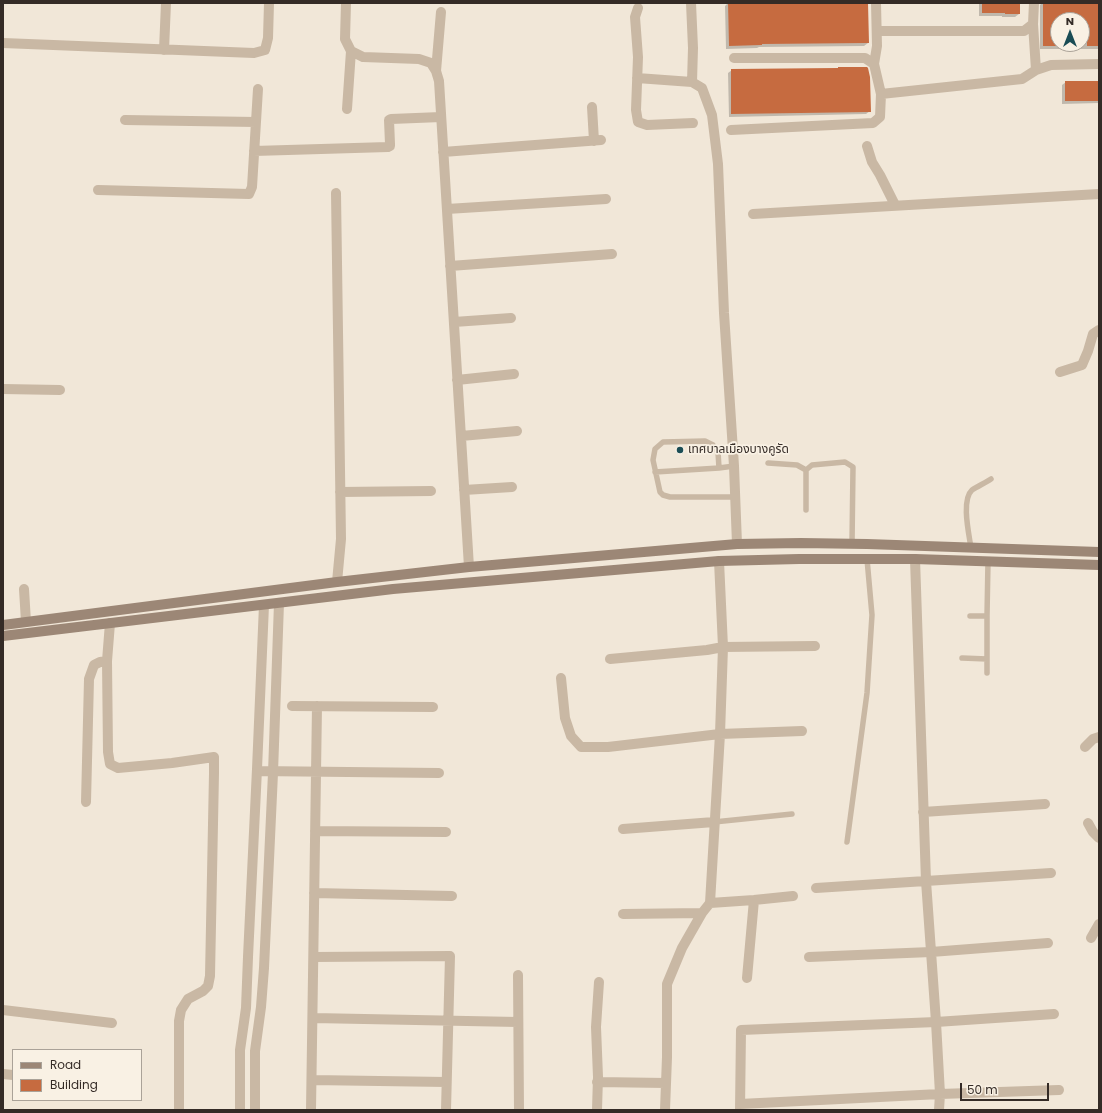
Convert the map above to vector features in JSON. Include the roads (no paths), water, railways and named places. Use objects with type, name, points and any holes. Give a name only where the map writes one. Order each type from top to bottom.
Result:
[{"type":"street","points":[[164,50],[166,3]]},
{"type":"street","points":[[3,43],[254,53],[265,50],[268,38],[269,3]]},
{"type":"street","points":[[346,3],[345,39],[351,51],[346,109]]},
{"type":"street","points":[[691,3],[692,82]]},
{"type":"street","points":[[731,130],[873,123],[880,117],[881,94],[874,64],[877,46],[876,3]]},
{"type":"street","points":[[1034,3],[1033,24],[1036,70]]},
{"type":"street","points":[[638,8],[635,18],[638,57],[636,110],[638,122],[646,125],[693,123]]},
{"type":"street","points":[[436,71],[440,12]]},
{"type":"street","points":[[877,31],[1024,31],[1033,24]]},
{"type":"street","points":[[351,51],[363,57],[419,59],[430,63],[436,71],[439,81],[470,582]]},
{"type":"street","points":[[734,58],[865,58],[874,64]]},
{"type":"street","points":[[881,94],[1022,79],[1036,70],[1051,65],[1099,64]]},
{"type":"street","points":[[637,78],[692,82],[702,88],[712,115],[717,157],[724,313],[734,466],[737,560]]},
{"type":"street","points":[[98,190],[249,194],[252,187],[258,89]]},
{"type":"street","points":[[443,152],[598,140],[592,107]]},
{"type":"street","points":[[254,151],[388,147],[390,146],[389,120],[441,117]]},
{"type":"street","points":[[125,120],[256,122]]},
{"type":"street","points":[[867,146],[872,162],[895,205]]},
{"type":"street","points":[[336,193],[341,539],[337,582]]},
{"type":"street","points":[[753,214],[1099,194]]},
{"type":"street","points":[[447,209],[606,200]]},
{"type":"street","points":[[450,266],[612,254]]},
{"type":"street","points":[[454,322],[511,318]]},
{"type":"street","points":[[1060,372],[1082,365],[1093,334],[1099,330]]},
{"type":"street","points":[[457,380],[514,374]]},
{"type":"street","points":[[3,389],[60,390]]},
{"type":"street","points":[[461,436],[517,431]]},
{"type":"street","points":[[464,490],[512,487]]},
{"type":"street","points":[[340,492],[432,491]]},
{"type":"street","points":[[3,625],[337,582],[469,567],[737,544],[852,544],[1099,552]]},
{"type":"street","points":[[665,1110],[667,984],[682,948],[702,913],[710,903],[720,734],[723,647],[718,546]]},
{"type":"street","points":[[915,559],[926,881],[936,1022],[940,1094],[939,1110]]},
{"type":"street","points":[[3,636],[393,589],[719,561],[915,559],[1099,565]]},
{"type":"street","points":[[24,589],[26,622]]},
{"type":"street","points":[[255,1110],[255,1051],[261,1007],[264,968],[279,603]]},
{"type":"street","points":[[240,1110],[240,1050],[246,1008],[264,605]]},
{"type":"street","points":[[110,623],[107,661],[108,752],[110,764],[118,768],[214,757],[210,976],[208,986],[203,991],[188,999],[181,1010],[179,1021],[180,1082],[178,1110]]},
{"type":"street","points":[[610,659],[707,650],[723,647],[815,646]]},
{"type":"street","points":[[86,802],[89,679],[94,665],[107,661]]},
{"type":"street","points":[[561,678],[565,718],[571,736],[581,748],[608,748],[720,734],[802,731]]},
{"type":"street","points":[[292,706],[433,707]]},
{"type":"street","points":[[311,1110],[317,706]]},
{"type":"street","points":[[1085,747],[1093,739],[1099,737]]},
{"type":"street","points":[[257,771],[439,773]]},
{"type":"street","points":[[924,812],[1045,804]]},
{"type":"street","points":[[623,829],[714,822]]},
{"type":"street","points":[[1088,823],[1093,832],[1099,838]]},
{"type":"street","points":[[315,830],[446,832]]},
{"type":"street","points":[[816,888],[1051,873]]},
{"type":"street","points":[[314,893],[452,896]]},
{"type":"street","points":[[710,903],[793,896]]},
{"type":"street","points":[[747,978],[754,900]]},
{"type":"street","points":[[623,914],[702,913]]},
{"type":"street","points":[[1091,938],[1099,924]]},
{"type":"street","points":[[248,938],[265,938]]},
{"type":"street","points":[[809,957],[931,952],[1048,943]]},
{"type":"street","points":[[314,957],[450,956],[446,1110]]},
{"type":"street","points":[[247,967],[264,968]]},
{"type":"street","points":[[518,975],[519,1110]]},
{"type":"street","points":[[597,1110],[596,1027],[599,982]]},
{"type":"street","points":[[3,1010],[112,1023]]},
{"type":"street","points":[[1054,1014],[936,1022],[741,1030],[740,1107],[940,1094],[1059,1090]]},
{"type":"street","points":[[313,1018],[518,1022]]},
{"type":"street","points":[[312,1080],[446,1082]]},
{"type":"street","points":[[597,1082],[666,1083]]},
{"type":"lane","points":[[719,468],[718,452],[713,445],[705,441],[663,442],[655,449],[653,460],[655,472],[660,492],[663,495],[670,497],[735,496]]},
{"type":"lane","points":[[806,470],[812,465],[845,462],[853,468],[852,544]]},
{"type":"lane","points":[[768,463],[798,465],[806,470]]},
{"type":"lane","points":[[655,472],[734,466]]},
{"type":"lane","points":[[806,470],[806,510]]},
{"type":"lane","points":[[971,548],[966,514],[966,502],[971,491],[991,479]]},
{"type":"lane","points":[[847,842],[867,693],[872,615],[868,559]]},
{"type":"lane","points":[[987,674],[988,561]]},
{"type":"lane","points":[[970,616],[987,616]]},
{"type":"lane","points":[[962,658],[987,659]]},
{"type":"lane","points":[[714,822],[792,814]]},
{"type":"place","name":"เทศบาลเมืองบางคูรัด","points":[[680,450]]}]
